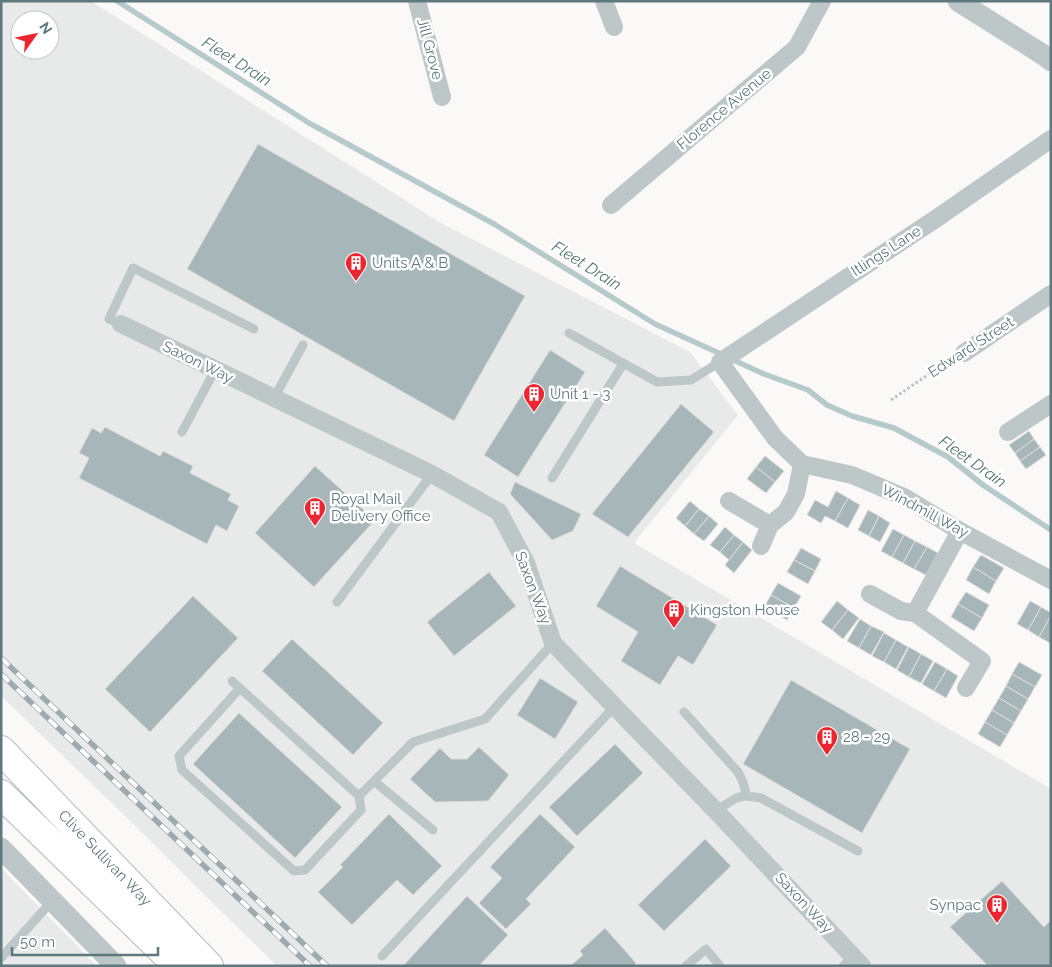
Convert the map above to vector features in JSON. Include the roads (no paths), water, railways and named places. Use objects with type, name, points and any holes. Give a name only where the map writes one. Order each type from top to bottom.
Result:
[{"type":"highway","name":"Clive Sullivan Way","points":[[1,750],[210,966]]},
{"type":"highway","name":"Clive Sullivan Way","points":[[1,794],[178,966]]},
{"type":"street","name":"Jill Grove","points":[[417,1],[442,97]]},
{"type":"street","points":[[604,1],[614,27]]},
{"type":"street","name":"Florence Avenue","points":[[611,205],[797,47],[822,1]]},
{"type":"street","points":[[958,1],[1049,55]]},
{"type":"street","name":"Itlings Lane","points":[[720,362],[937,218],[1051,139]]},
{"type":"street","name":"Edward Street","points":[[964,353],[1051,294]]},
{"type":"street","name":"Saxon Way","points":[[121,324],[432,474],[498,512],[526,563],[553,643],[716,811],[853,963]]},
{"type":"street","points":[[720,362],[775,438],[802,464],[796,494],[786,512],[770,525],[761,546]]},
{"type":"street","points":[[1008,432],[1050,405]]},
{"type":"street","name":"Windmill Way","points":[[802,464],[852,475],[904,497],[960,531],[1051,580]]},
{"type":"street","points":[[729,500],[770,525]]},
{"type":"street","points":[[916,613],[960,531]]},
{"type":"street","points":[[870,594],[901,611],[916,613],[982,661],[966,688]]},
{"type":"street","points":[[1,848],[116,966]]},
{"type":"lane","points":[[121,324],[109,320],[133,268],[254,329]]},
{"type":"lane","points":[[569,333],[657,382],[691,380],[720,362]]},
{"type":"lane","points":[[274,398],[303,345]]},
{"type":"lane","points":[[552,478],[623,364]]},
{"type":"lane","points":[[182,432],[215,370]]},
{"type":"lane","points":[[337,602],[432,474]]},
{"type":"lane","points":[[359,796],[413,742],[485,719],[553,643]]},
{"type":"lane","points":[[232,681],[240,688],[359,796],[361,810],[305,870],[294,870],[182,770],[179,756],[240,688]]},
{"type":"lane","points":[[382,956],[615,706]]},
{"type":"lane","points":[[684,712],[738,772],[746,794]]},
{"type":"lane","points":[[374,781],[433,830]]},
{"type":"lane","points":[[716,811],[736,797],[746,794],[761,798],[858,851]]},
{"type":"lane","points":[[1,958],[52,901]]},
{"type":"lane","points":[[686,966],[706,949],[720,966]]},
{"type":"waterway","name":"Fleet Drain","points":[[117,1],[309,123],[494,224],[655,324],[723,355]]},
{"type":"waterway","name":"Fleet Drain","points":[[731,359],[764,374],[808,390],[827,405],[852,416],[894,428],[948,457],[983,485],[1051,530]]},
{"type":"railway","points":[[1,658],[327,966]]},
{"type":"railway","points":[[1,674],[310,966]]},
{"type":"place","name":"Units A & B","points":[[356,282]]},
{"type":"place","name":"Unit 1 - 3","points":[[534,413]]},
{"type":"place","name":"Royal Mail Delivery Office","points":[[315,527]]},
{"type":"place","name":"Kingston House","points":[[674,629]]},
{"type":"place","name":"28 - 29","points":[[827,756]]},
{"type":"place","name":"Synpac","points":[[997,924]]}]
